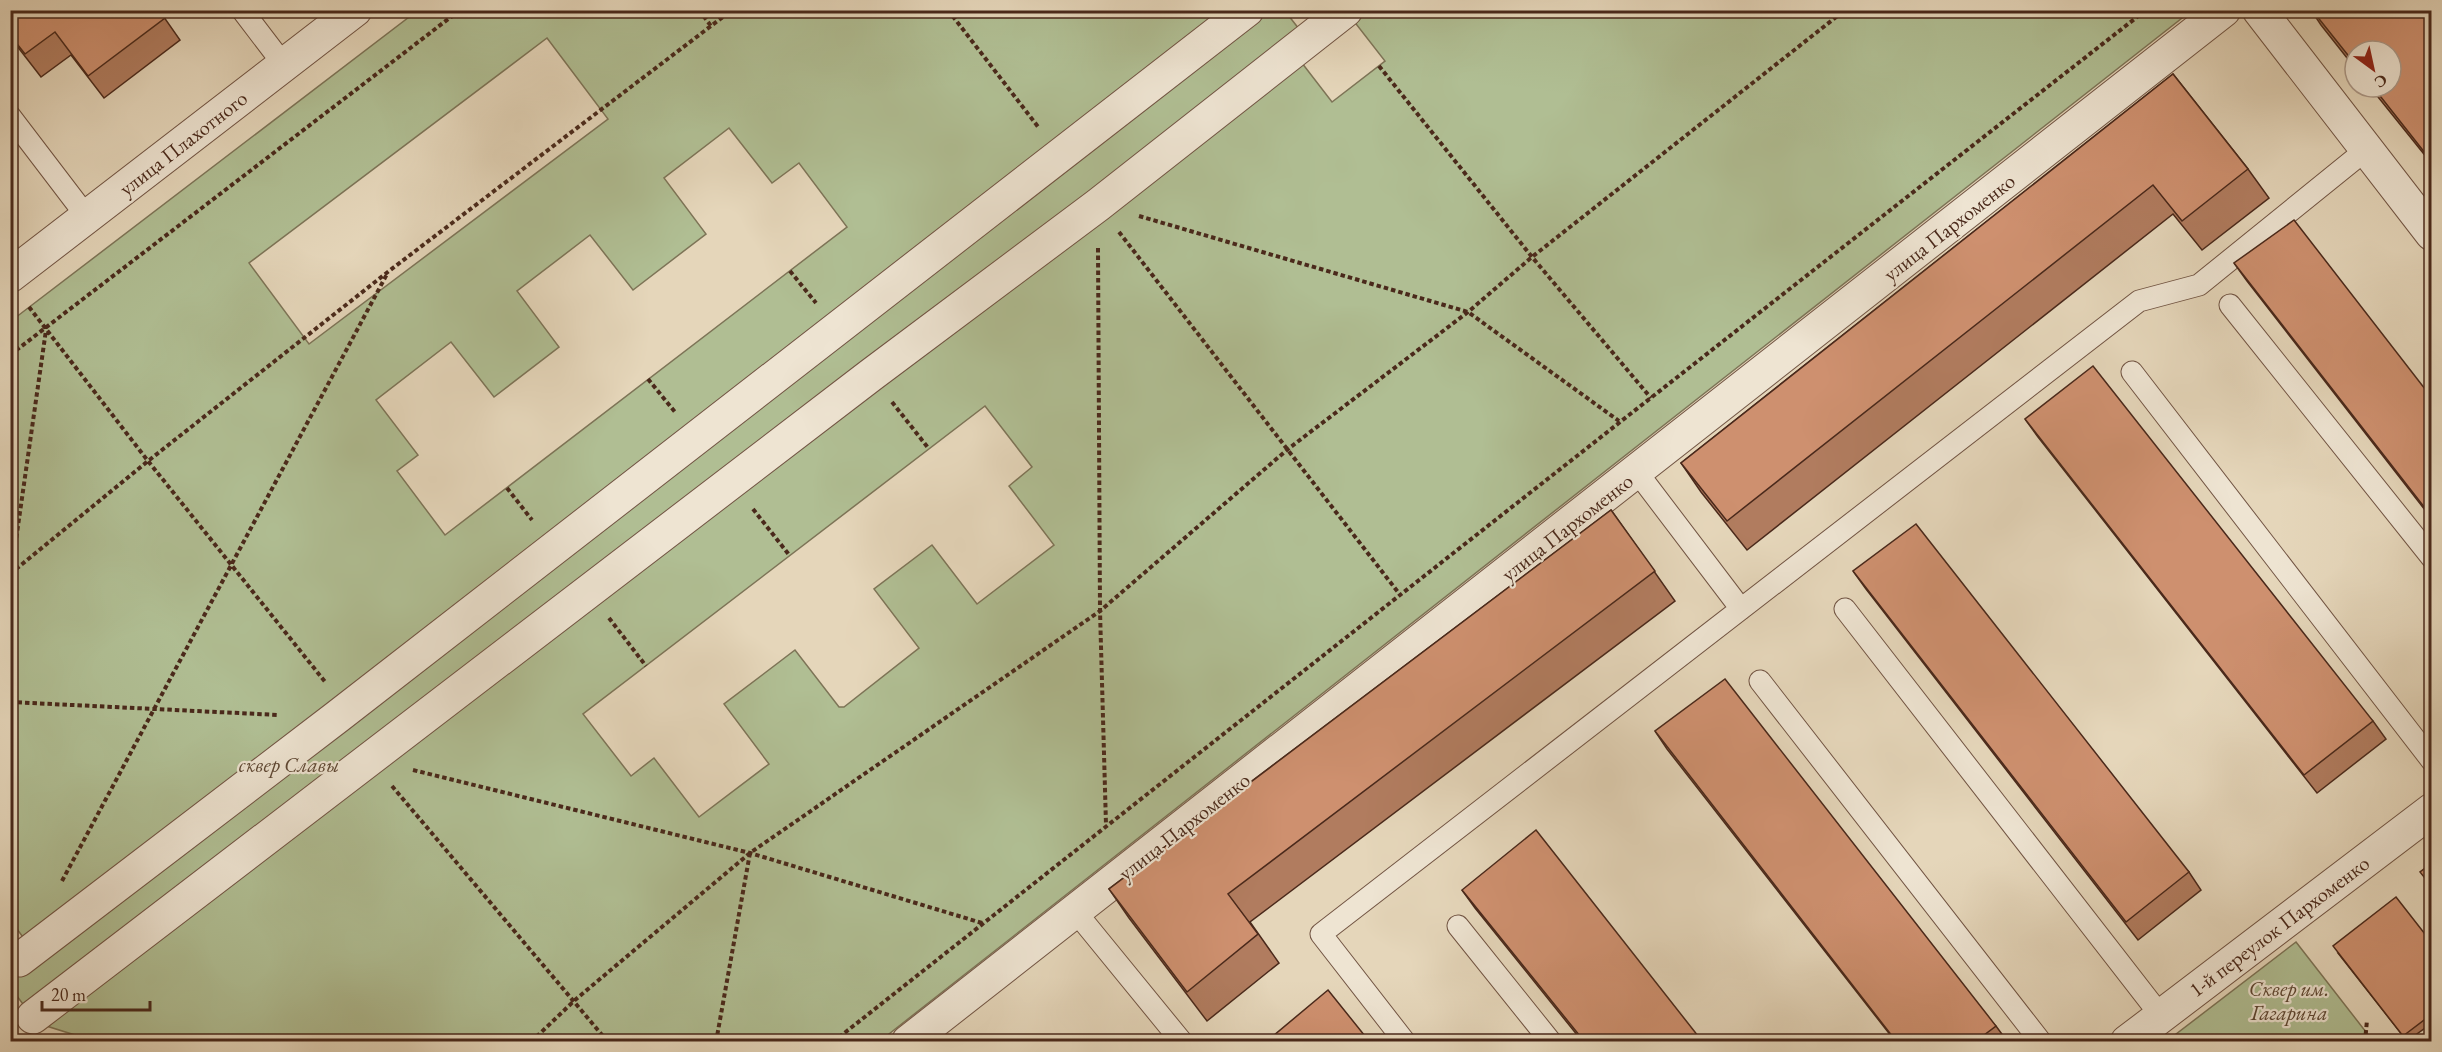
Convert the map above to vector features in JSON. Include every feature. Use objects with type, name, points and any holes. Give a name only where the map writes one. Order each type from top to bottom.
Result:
[{"type":"street","name":"улица Плахотного","points":[[10,276],[355,10]]},
{"type":"street","points":[[19,960],[347,710],[1247,10]]},
{"type":"street","points":[[33,1017],[871,375],[1098,205],[1346,10]]},
{"type":"street","name":"улица Пархоменко","points":[[909,1041],[2224,10]]},
{"type":"street","points":[[2259,10],[2430,230]]},
{"type":"street","name":"1-й переулок Пархоменко","points":[[2127,1041],[2432,810]]},
{"type":"lane","points":[[242,10],[284,65]]},
{"type":"lane","points":[[12,121],[87,217]]},
{"type":"lane","points":[[1405,1041],[1321,934],[2139,301],[2199,285],[2367,149]]},
{"type":"lane","points":[[2230,305],[2432,558]]},
{"type":"lane","points":[[2132,372],[2432,761]]},
{"type":"lane","points":[[1637,472],[1741,609]]},
{"type":"lane","points":[[1845,609],[2161,1016]]},
{"type":"lane","points":[[1760,681],[2042,1041]]},
{"type":"lane","points":[[1075,911],[1182,1041]]},
{"type":"lane","points":[[1458,926],[1551,1041]]},
{"type":"path","points":[[10,355],[460,10]]},
{"type":"path","points":[[699,10],[711,27]]},
{"type":"path","points":[[11,574],[148,461],[389,271],[732,10]]},
{"type":"path","points":[[948,10],[1061,156]]},
{"type":"path","points":[[531,1041],[575,1000],[750,853],[1100,611],[1288,449],[1467,312],[1532,257],[1845,10]]},
{"type":"path","points":[[833,1041],[1401,596],[1619,421],[2146,10]]},
{"type":"path","points":[[1379,66],[1532,257],[1651,398]]},
{"type":"path","points":[[1098,205],[1467,312],[1619,421]]},
{"type":"path","points":[[1098,205],[1401,596]]},
{"type":"path","points":[[1098,205],[1100,611],[1106,826]]},
{"type":"path","points":[[61,882],[389,271]]},
{"type":"path","points":[[29,307],[148,461],[347,710]]},
{"type":"path","points":[[11,574],[46,328]]},
{"type":"path","points":[[10,702],[280,715]]},
{"type":"path","points":[[369,759],[750,853],[983,924]]},
{"type":"path","points":[[369,759],[608,1041]]},
{"type":"path","points":[[716,1041],[750,853]]},
{"type":"path","points":[[2365,1041],[2367,1020]]},
{"type":"green space","name":"сквер Славы","points":[[417,11],[1285,11],[1299,29],[1285,41],[1332,102],[1385,61],[1346,11],[2191,11],[880,1041],[83,1041],[78,1036],[37,1023],[11,988],[11,981],[40,960],[11,921],[11,321]],"holes":[[[547,38],[608,119],[309,344],[249,263]],[[729,128],[772,183],[799,163],[847,227],[445,535],[397,471],[418,455],[376,400],[451,342],[494,397],[559,347],[517,291],[590,235],[633,290],[706,234],[664,178]],[[985,406],[1032,467],[1009,486],[1054,545],[977,604],[932,545],[874,589],[919,648],[844,707],[839,707],[795,650],[724,704],[769,764],[699,817],[654,758],[631,776],[583,714]]]},
{"type":"green space","name":"Сквер им. Гагарина","points":[[2296,942],[2373,1041],[2167,1041]]},
{"type":"building","points":[[10,10],[159,10],[165,18],[88,76],[55,32],[25,54],[10,35]]},
{"type":"building","points":[[2312,10],[2432,10],[2432,156],[2429,158],[2382,99],[2403,99],[2403,39],[2343,39],[2343,49]]},
{"type":"building","points":[[2173,74],[2248,169],[2182,221],[2153,185],[1727,521],[1681,463]]},
{"type":"building","points":[[2294,220],[2432,398],[2432,517],[2234,263]]},
{"type":"building","points":[[2093,366],[2373,721],[2304,775],[2025,419]]},
{"type":"building","points":[[1611,510],[1655,571],[1228,894],[1258,934],[1187,992],[1109,889]]},
{"type":"building","points":[[1916,524],[2189,872],[2126,922],[1853,571]]},
{"type":"building","points":[[1725,679],[1996,1026],[1976,1041],[1896,1041],[1655,731]]},
{"type":"building","points":[[1536,830],[1702,1041],[1584,1041],[1462,890]]},
{"type":"building","points":[[2432,863],[2432,887],[2420,872]]},
{"type":"building","points":[[2396,897],[2432,943],[2432,1014],[2403,1036],[2333,946]]},
{"type":"building","points":[[1328,990],[1369,1041],[1267,1041]]}]
